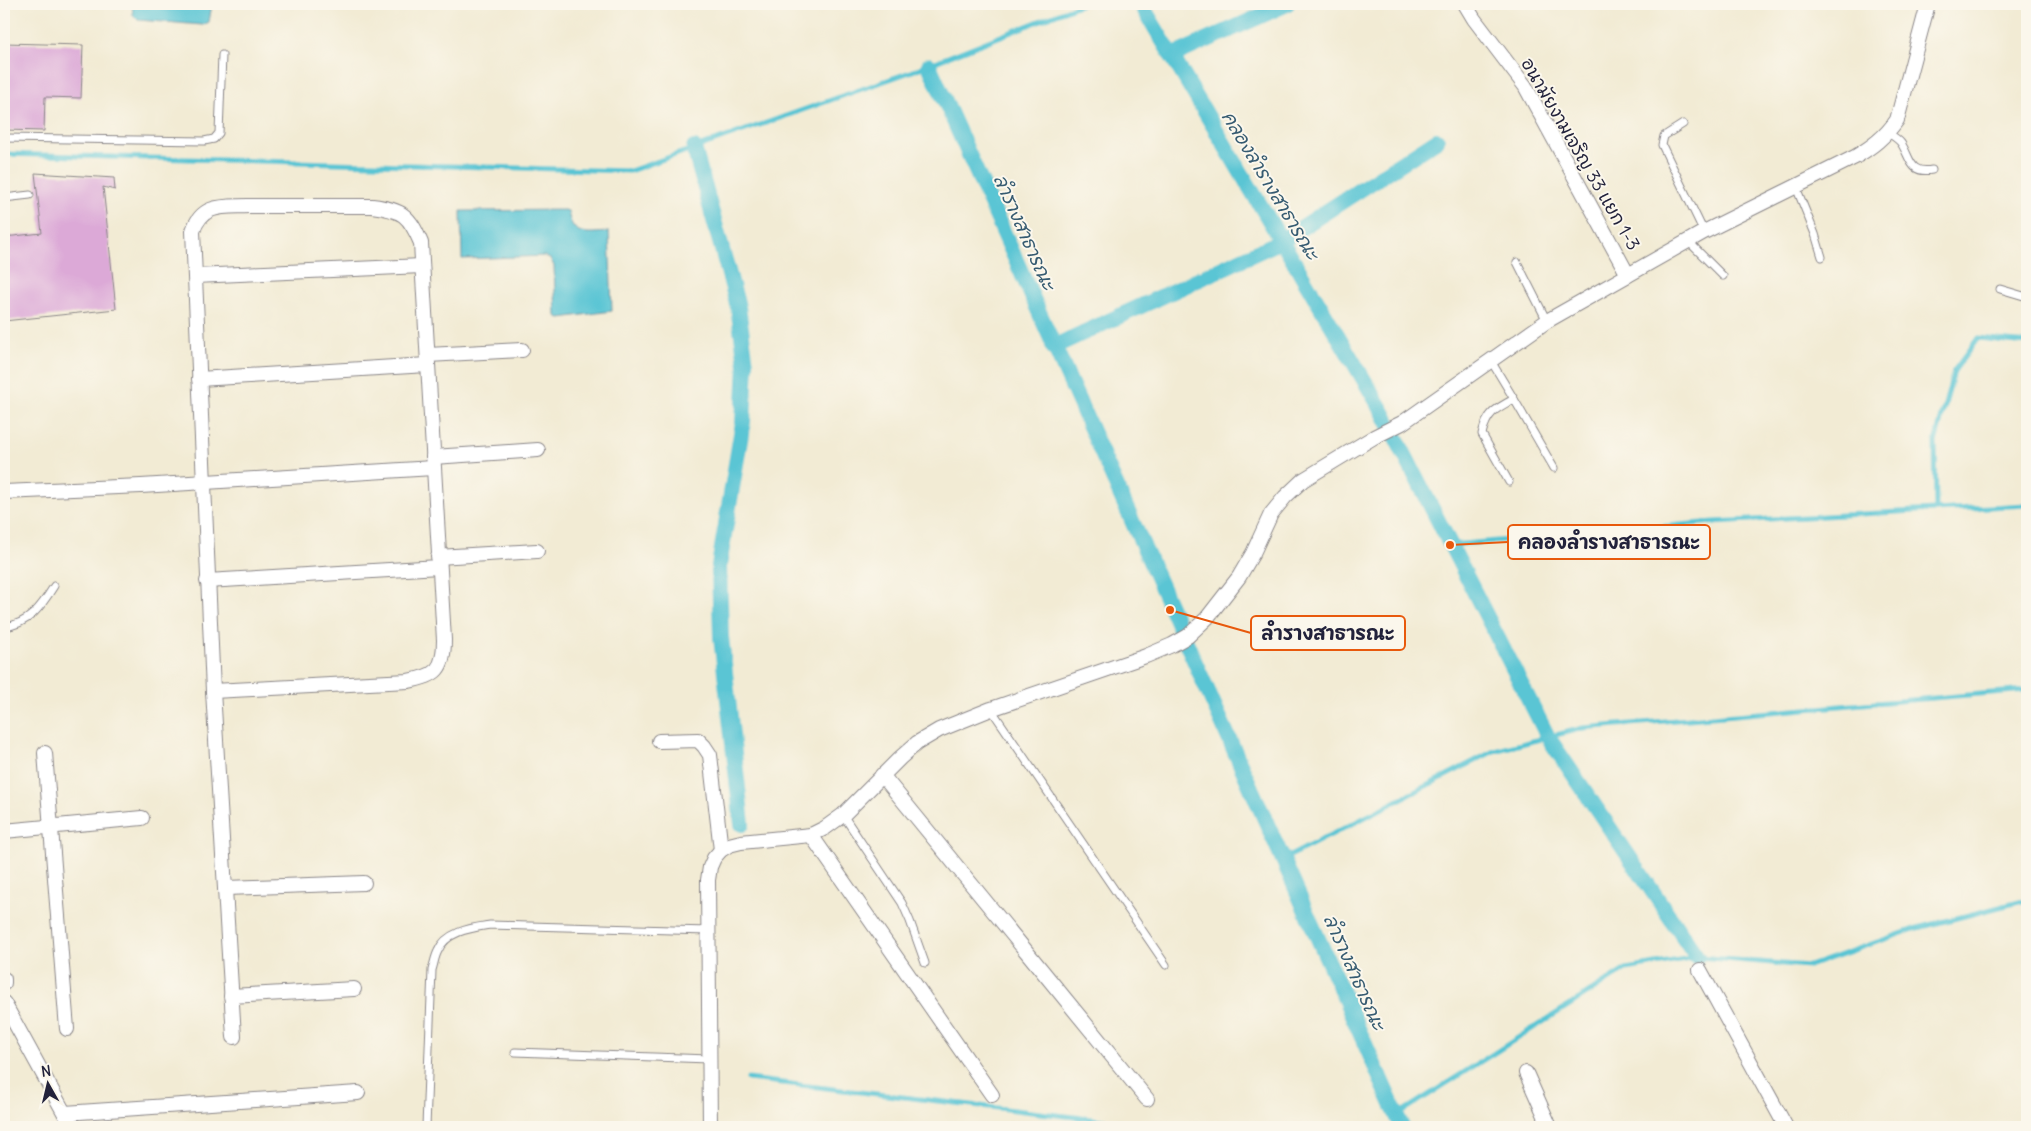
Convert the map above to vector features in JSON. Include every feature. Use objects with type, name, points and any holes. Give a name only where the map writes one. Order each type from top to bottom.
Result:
[{"type":"street","name":"อนามัยงามเจริญ 33 แยก 1-3","points":[[1465,4],[1474,19],[1525,86],[1628,275]]},
{"type":"street","points":[[710,1127],[708,932],[710,867],[714,858],[721,850],[729,845],[742,842],[811,835],[843,815],[882,775],[931,734],[991,710],[1172,645],[1188,636],[1207,618],[1239,576],[1271,514],[1303,480],[1374,437],[1402,423],[1547,321],[1704,232],[1855,157],[1877,144],[1897,120],[1928,4]]},
{"type":"street","points":[[213,691],[408,681],[424,678],[436,671],[444,658],[421,243],[415,229],[406,216],[392,209],[363,206],[217,207],[205,212],[196,220],[193,231],[207,580],[213,691],[231,996],[234,1037]]},
{"type":"street","points":[[195,276],[422,266]]},
{"type":"street","points":[[199,380],[522,350]]},
{"type":"street","points":[[4,492],[204,482],[433,462],[538,450]]},
{"type":"street","points":[[207,580],[438,562],[537,551]]},
{"type":"street","points":[[659,741],[698,740],[710,755],[721,850]]},
{"type":"street","points":[[45,753],[67,1029]]},
{"type":"street","points":[[882,775],[1147,1098]]},
{"type":"street","points":[[4,831],[142,818]]},
{"type":"street","points":[[811,835],[992,1095]]},
{"type":"street","points":[[225,888],[364,883]]},
{"type":"street","points":[[1700,970],[1786,1127]]},
{"type":"street","points":[[231,996],[354,989]]},
{"type":"street","points":[[4,1003],[72,1127]]},
{"type":"street","points":[[1526,1073],[1550,1127]]},
{"type":"street","points":[[65,1113],[358,1093]]},
{"type":"lane","points":[[4,138],[204,141],[214,139],[219,134],[222,54]]},
{"type":"lane","points":[[1683,124],[1664,136],[1662,146],[1704,232]]},
{"type":"lane","points":[[1888,132],[1900,142],[1913,167],[1918,170],[1932,170]]},
{"type":"lane","points":[[1796,187],[1815,234],[1822,258]]},
{"type":"lane","points":[[4,198],[30,195]]},
{"type":"lane","points":[[1688,241],[1722,276]]},
{"type":"lane","points":[[1517,262],[1547,321]]},
{"type":"lane","points":[[2000,289],[2027,297]]},
{"type":"lane","points":[[1491,361],[1554,468]]},
{"type":"lane","points":[[1509,482],[1482,434],[1488,416],[1496,408],[1514,399]]},
{"type":"lane","points":[[4,627],[13,626],[32,616],[40,609],[54,586]]},
{"type":"lane","points":[[991,710],[1166,964]]},
{"type":"lane","points":[[843,815],[902,903],[914,930],[925,963]]},
{"type":"lane","points":[[426,1127],[432,970],[438,949],[448,938],[468,928],[490,925],[708,932]]},
{"type":"lane","points":[[516,1052],[709,1060]]},
{"type":"water","points":[[132,4],[212,4],[209,22],[203,25],[138,20],[133,15]]},
{"type":"water","points":[[461,211],[568,211],[570,220],[577,230],[587,233],[609,232],[612,311],[560,318],[556,316],[554,266],[551,260],[545,256],[462,259]]},
{"type":"building","points":[[4,43],[83,45],[81,98],[45,97],[44,131],[4,130]]},
{"type":"building","points":[[35,173],[114,178],[115,190],[103,187],[116,309],[4,321],[4,237],[42,233]]},
{"type":"waterway","points":[[4,154],[630,171],[910,72],[1082,4]]},
{"type":"waterway","name":"คลองลำรางสาธารณะ","points":[[1141,4],[1383,412],[1548,737],[1697,957]]},
{"type":"waterway","points":[[1172,56],[1287,4]]},
{"type":"waterway","name":"ลำรางสาธารณะ","points":[[929,65],[1402,1127]]},
{"type":"waterway","points":[[1053,347],[1281,241],[1437,140]]},
{"type":"waterway","points":[[694,148],[738,307],[746,364],[743,422],[719,566],[721,637],[742,824]]},
{"type":"waterway","points":[[1936,510],[1935,442],[1954,371],[1978,338],[2027,343]]},
{"type":"waterway","points":[[1450,545],[1714,522],[2027,505]]},
{"type":"waterway","points":[[1282,860],[1494,751],[1583,728],[2027,690]]},
{"type":"waterway","name":"คลองลำรางสาธารณะ","points":[[1397,1115],[1626,969],[1697,957],[1809,966],[1914,929],[2027,900]]},
{"type":"waterway","points":[[748,1079],[1160,1127]]},
{"type":"place","name":"คลองลำรางสาธารณะ","points":[[1450,545]]},
{"type":"place","name":"ลำรางสาธารณะ","points":[[1170,610]]}]
